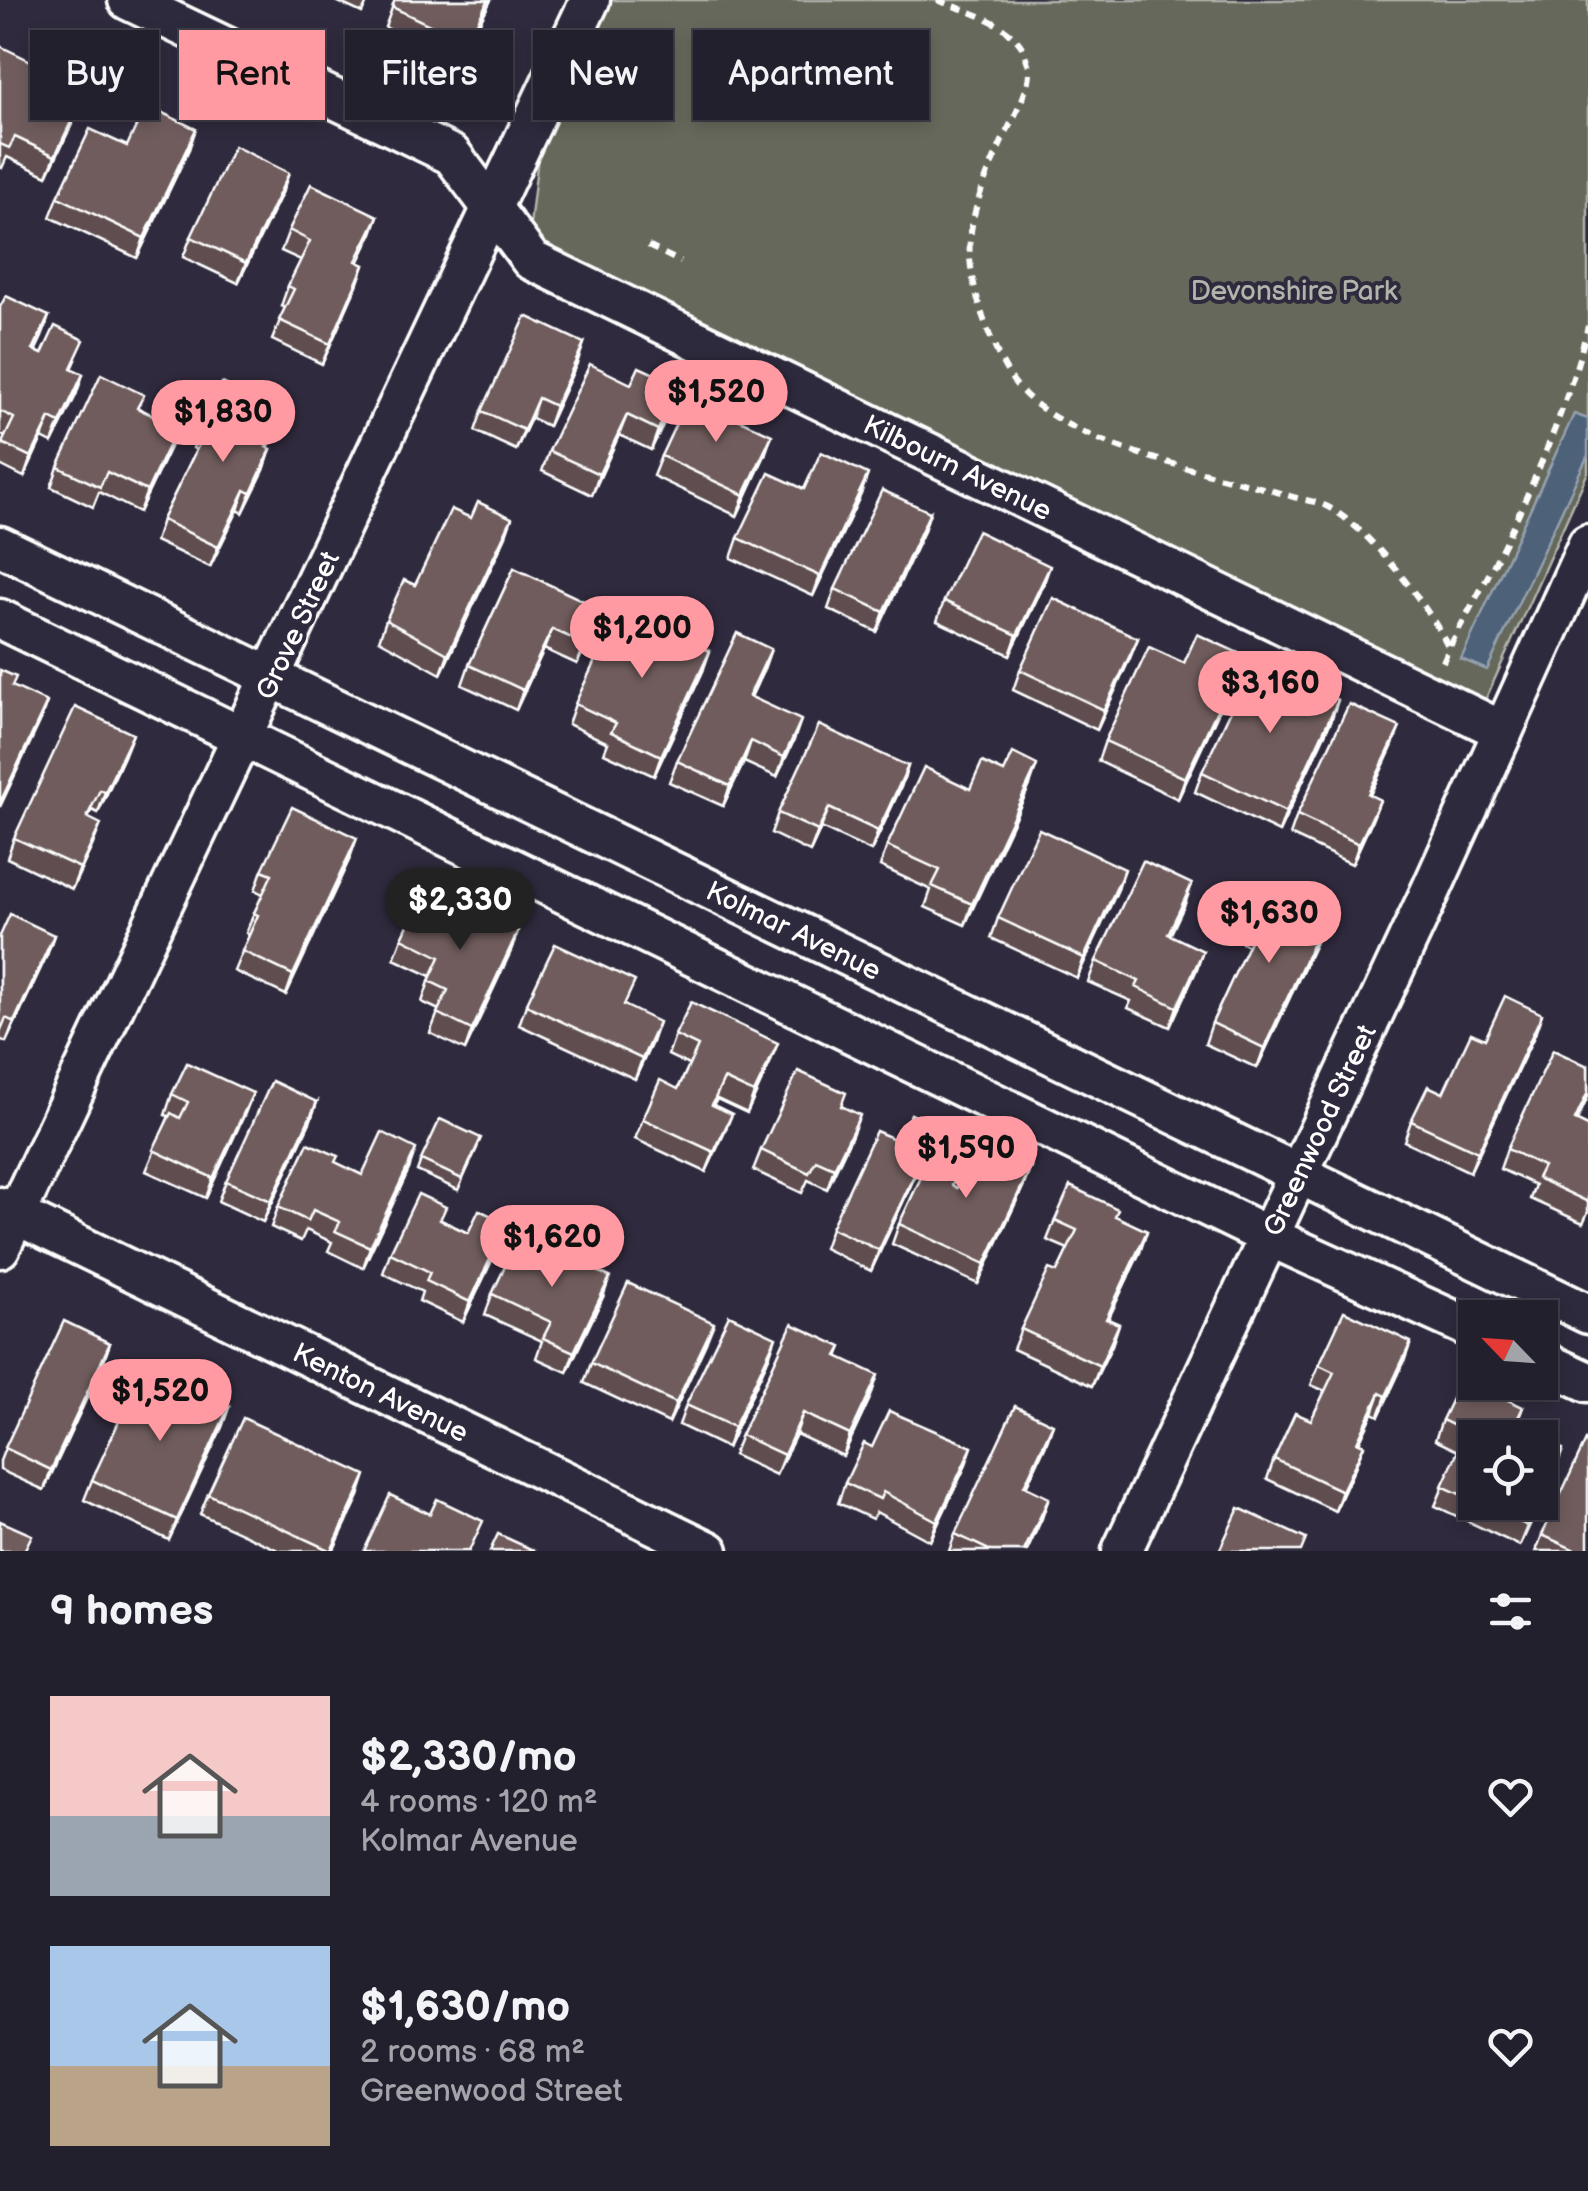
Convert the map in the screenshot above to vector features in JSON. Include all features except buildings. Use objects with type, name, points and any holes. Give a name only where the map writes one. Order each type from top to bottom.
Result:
[{"type":"street","name":"Kilbourn Avenue","points":[[128,0],[452,155],[531,260],[1503,731]]},
{"type":"street","name":"Grove Street","points":[[0,1248],[8,1211],[272,678],[590,0]]},
{"type":"street","name":"Greenwood Street","points":[[1122,1551],[1588,544]]},
{"type":"street","name":"Kolmar Avenue","points":[[0,546],[1588,1314]]},
{"type":"street","points":[[0,619],[1270,1236],[1458,1322]]},
{"type":"street","name":"Kenton Avenue","points":[[8,1211],[709,1551]]},
{"type":"street","points":[[1558,1368],[1588,1382]]},
{"type":"path","points":[[937,0],[1000,26],[1022,47],[1029,70],[1020,103],[988,174],[970,240],[970,275],[980,309],[1014,382],[1069,425],[1139,456],[1326,506],[1357,529],[1406,583],[1435,620],[1449,648]]},
{"type":"path","points":[[648,246],[681,262]]},
{"type":"path","points":[[1430,696],[1449,648],[1492,570],[1573,386],[1588,326]]},
{"type":"green space","name":"Devonshire Park","points":[[608,0],[1588,0],[1588,472],[1483,705],[528,242],[538,157],[554,120],[673,120],[673,30],[595,30]]},
{"type":"water","points":[[1574,414],[1588,419],[1588,455],[1487,670],[1461,659]]}]
